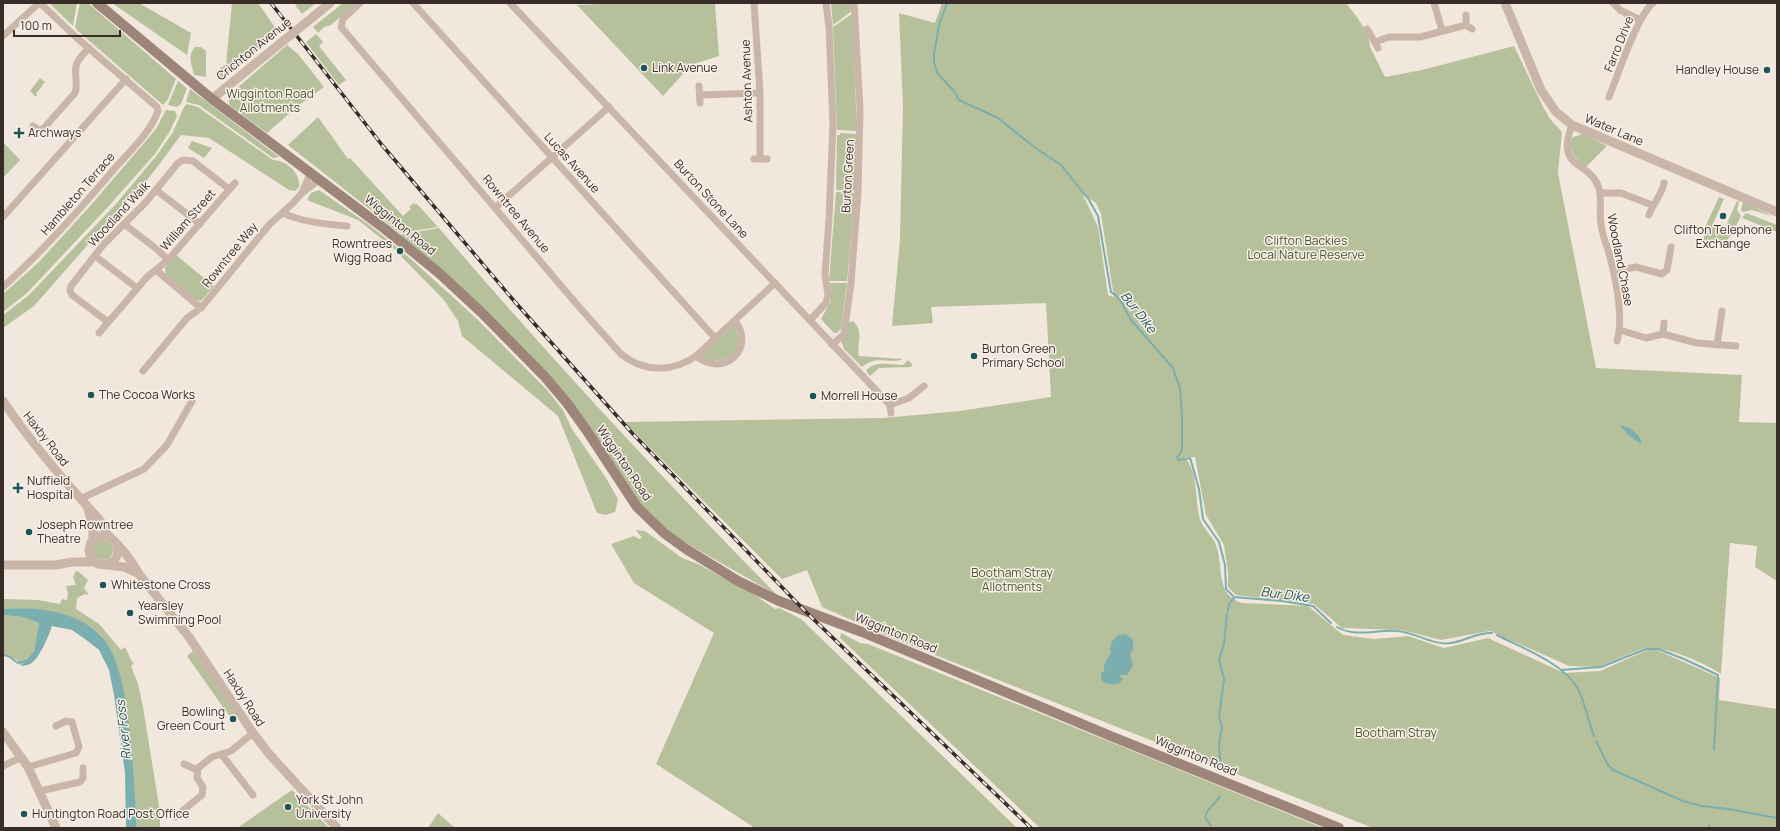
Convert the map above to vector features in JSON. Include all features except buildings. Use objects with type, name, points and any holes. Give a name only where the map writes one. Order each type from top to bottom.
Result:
[{"type":"main road","name":"Wigginton Road","points":[[98,3],[212,100],[311,172],[439,273],[518,349],[567,403],[637,507],[664,533],[686,549],[738,581],[779,601],[862,632],[1113,737],[1339,828]]},
{"type":"street","points":[[3,36],[40,3],[89,48],[126,79],[3,217]]},
{"type":"street","name":"Crichton Avenue","points":[[212,100],[330,3]]},
{"type":"street","name":"Rowntree Avenue","points":[[360,3],[344,19],[341,27],[590,319],[628,360],[642,366],[664,369],[679,366],[696,356],[775,283]]},
{"type":"street","name":"Lucas Avenue","points":[[413,3],[715,338]]},
{"type":"street","name":"Burton Stone Lane","points":[[510,3],[610,107],[890,405],[892,413]]},
{"type":"street","name":"Ashton Avenue","points":[[754,3],[760,93],[760,159]]},
{"type":"street","name":"Burton Green","points":[[810,320],[826,304],[828,295],[825,275],[830,218],[833,124],[829,27],[826,3]]},
{"type":"street","name":"Burton Green","points":[[832,344],[844,334],[851,283],[858,192],[860,108],[854,3]]},
{"type":"street","points":[[1434,3],[1442,30]]},
{"type":"street","name":"Water Lane","points":[[1505,3],[1541,90],[1556,112],[1572,125],[1777,212]]},
{"type":"street","points":[[1613,3],[1620,10],[1640,20]]},
{"type":"street","name":"Farro Drive","points":[[1610,97],[1640,20],[1652,3]]},
{"type":"street","points":[[1367,30],[1377,45],[1389,37],[1420,38],[1442,30],[1469,27],[1466,15]]},
{"type":"street","points":[[32,126],[39,133],[75,93],[77,88],[76,66],[78,61],[89,48]]},
{"type":"street","name":"Hambleton Terrace","points":[[3,287],[40,253],[132,149],[155,118],[158,111],[157,107],[126,79]]},
{"type":"street","points":[[699,86],[700,103]]},
{"type":"street","points":[[700,95],[760,93]]},
{"type":"street","points":[[496,208],[610,107]]},
{"type":"street","name":"Woodland Chase","points":[[1572,125],[1568,137],[1568,153],[1575,164],[1591,176],[1600,193],[1601,225],[1614,271],[1620,317],[1620,330],[1617,340]]},
{"type":"street","name":"Woodland Walk","points":[[108,322],[72,295],[70,290],[71,286],[95,256],[156,190],[178,163],[183,160],[193,161],[229,189]]},
{"type":"street","name":"Rowntree Way","points":[[302,193],[311,172]]},
{"type":"street","name":"Rowntree Way","points":[[143,371],[187,318],[201,308],[269,225],[302,193],[320,179]]},
{"type":"street","name":"William Street","points":[[99,333],[147,277],[168,260],[235,183]]},
{"type":"street","points":[[1649,215],[1652,205],[1661,194],[1664,183]]},
{"type":"street","points":[[156,190],[200,224]]},
{"type":"street","points":[[1600,193],[1621,193],[1652,205]]},
{"type":"street","points":[[283,213],[292,218],[347,226]]},
{"type":"street","points":[[124,224],[168,260]]},
{"type":"street","points":[[1614,271],[1636,267],[1662,274],[1665,273],[1667,270],[1671,247]]},
{"type":"street","points":[[95,256],[138,288]]},
{"type":"street","points":[[156,270],[201,308]]},
{"type":"street","points":[[1717,345],[1722,311]]},
{"type":"street","points":[[696,356],[706,363],[712,364],[722,364],[733,358],[739,350],[742,339],[739,329],[734,321]]},
{"type":"street","points":[[1663,334],[1664,322]]},
{"type":"street","points":[[1620,330],[1646,338],[1663,334],[1697,343],[1736,346]]},
{"type":"street","points":[[890,405],[909,398],[924,386]]},
{"type":"street","name":"Haxby Road","points":[[3,401],[35,447],[88,508],[99,518],[108,536],[133,563],[139,574],[189,637],[253,733],[285,772],[337,828]]},
{"type":"street","points":[[80,499],[144,468],[167,445],[192,401]]},
{"type":"street","name":"Haxby Road","points":[[88,508],[93,526],[94,539]]},
{"type":"street","points":[[94,562],[89,555],[89,550],[94,539],[103,535],[108,536]]},
{"type":"street","points":[[3,565],[56,565],[72,562],[94,562],[103,565],[115,560],[118,547],[116,543]]},
{"type":"street","points":[[72,562],[89,550]]},
{"type":"street","name":"Haxby Road","points":[[107,564],[124,567],[139,574]]},
{"type":"street","points":[[28,767],[76,753],[79,747],[72,722],[66,720],[56,726]]},
{"type":"street","points":[[3,732],[28,767],[56,828]]},
{"type":"street","points":[[175,817],[202,795],[203,787],[197,778],[197,770],[212,757],[231,751],[253,733]]},
{"type":"street","points":[[222,755],[253,795]]},
{"type":"street","points":[[3,766],[22,757]]},
{"type":"street","points":[[184,764],[197,770]]},
{"type":"street","points":[[40,791],[80,782],[83,778],[83,768]]},
{"type":"green space","points":[[53,3],[77,3],[73,26],[51,5]]},
{"type":"green space","points":[[80,3],[88,3],[176,79],[168,99],[163,105],[78,31],[75,27]]},
{"type":"green space","points":[[112,3],[139,3],[191,33],[187,55]]},
{"type":"green space","name":"Wigginton Road Allotments","points":[[232,3],[258,3],[279,33],[223,78],[218,77],[217,71],[226,64]]},
{"type":"green space","points":[[299,3],[316,3],[302,14],[295,5]]},
{"type":"green space","points":[[343,3],[356,3],[331,25],[324,27],[318,33],[313,27]]},
{"type":"green space","points":[[626,3],[715,3],[719,56],[691,65],[663,96],[577,5]]},
{"type":"green space","points":[[831,3],[851,3],[852,11],[833,25]]},
{"type":"green space","points":[[942,3],[1346,3],[1365,30],[1370,47],[1385,77],[1422,70],[1514,46],[1542,105],[1550,119],[1562,132],[1558,173],[1596,368],[1742,375],[1739,422],[1777,423],[1777,581],[1755,567],[1757,546],[1730,543],[1721,674],[1684,656],[1673,652],[1652,648],[1720,678],[1719,700],[1777,709],[1777,828],[1373,828],[887,636],[822,607],[807,570],[782,579],[624,422],[883,418],[960,411],[1051,397],[1046,303],[931,307],[933,323],[892,326],[900,240],[903,106],[899,13],[935,23]],"holes":[[[1083,195],[1096,203],[1101,214],[1114,297],[1108,295],[1098,227]],[[1185,457],[1195,457],[1206,515],[1224,545],[1228,572],[1228,587],[1236,595],[1314,604],[1342,628],[1402,630],[1441,640],[1490,631],[1569,666],[1598,667],[1644,648],[1652,648],[1600,671],[1564,673],[1488,638],[1444,648],[1408,636],[1374,639],[1343,635],[1308,606],[1242,603],[1233,599],[1224,587],[1216,545],[1200,520],[1194,478],[1192,470]]]},
{"type":"green space","points":[[852,14],[857,131],[837,130],[833,27]]},
{"type":"green space","name":"Wigginton Road Allotments","points":[[316,34],[323,42],[319,46],[346,80],[339,85],[306,42]]},
{"type":"green space","name":"Wigginton Road Allotments","points":[[287,45],[298,54],[324,87],[299,105],[267,133],[229,105],[229,95]]},
{"type":"green space","points":[[195,47],[201,47],[206,51],[206,77],[194,75],[191,64],[191,53]]},
{"type":"green space","points":[[40,78],[45,82],[36,94],[36,97],[30,91]]},
{"type":"green space","points":[[178,81],[187,88],[181,104],[177,107],[168,105]]},
{"type":"green space","points":[[190,89],[279,157],[273,158],[199,105],[186,102]]},
{"type":"green space","points":[[187,104],[198,107],[273,160],[283,162],[292,168],[298,177],[299,187],[295,191],[289,190],[209,138],[181,135],[145,183],[119,208],[121,213],[99,232],[34,306],[3,328],[3,315],[29,295],[115,205],[157,155],[173,132],[184,107]]},
{"type":"green space","points":[[166,110],[175,111],[177,116],[170,131],[155,154],[106,209],[27,293],[3,312],[3,294],[39,262],[91,205],[156,129]]},
{"type":"green space","points":[[318,117],[348,159],[350,158],[403,216],[411,209],[409,207],[414,203],[416,205],[417,204],[438,227],[400,233],[288,145]]},
{"type":"green space","points":[[840,133],[857,134],[855,191],[836,190],[837,135],[840,135]]},
{"type":"green space","points":[[1583,134],[1607,146],[1586,167],[1579,161],[1571,150],[1571,142],[1573,137]]},
{"type":"green space","points":[[192,141],[212,148],[204,158],[188,148]]},
{"type":"green space","points":[[3,142],[20,160],[3,178]]},
{"type":"green space","points":[[319,190],[368,224],[399,249],[398,251],[401,253],[402,252],[412,260],[477,319],[547,390],[563,410],[572,429],[606,478],[618,499],[615,512],[606,515],[597,513],[558,416],[462,336],[458,321],[444,300],[392,247],[358,220],[307,200],[311,193]]},
{"type":"green space","points":[[836,192],[855,193],[847,281],[829,281]]},
{"type":"green space","points":[[1719,197],[1724,199],[1712,226],[1724,230],[1737,201],[1739,202],[1737,210],[1741,216],[1732,234],[1727,240],[1703,243],[1706,225]]},
{"type":"green space","points":[[1743,202],[1772,216],[1752,210],[1743,212],[1741,210]]},
{"type":"green space","points":[[1746,213],[1777,225],[1777,232],[1742,218]]},
{"type":"green space","points":[[439,228],[563,369],[690,505],[777,595],[686,543],[667,530],[653,517],[635,498],[582,419],[398,235]]},
{"type":"green space","points":[[176,255],[214,286],[201,301],[195,300],[166,275],[165,268]]},
{"type":"green space","points":[[830,283],[847,283],[841,329],[837,333],[834,333],[821,319],[831,301]]},
{"type":"green space","points":[[853,321],[859,330],[859,356],[903,359],[898,361],[878,360],[868,363],[862,367],[844,349],[841,341],[848,323]]},
{"type":"green space","points":[[734,325],[738,334],[738,342],[732,355],[726,359],[718,360],[710,360],[701,356]]},
{"type":"green space","points":[[908,360],[913,365],[910,367],[879,368],[870,376],[866,371],[873,365],[903,365]]},
{"type":"green space","points":[[636,530],[645,531],[682,558],[698,564],[755,595],[775,609],[779,608],[801,619],[1017,828],[755,828],[656,764],[714,633],[634,583],[611,544],[634,536],[639,539],[642,538]]},
{"type":"green space","points":[[103,540],[110,543],[113,550],[110,557],[103,560],[96,557],[93,550],[96,543]]},
{"type":"green space","points":[[76,571],[88,580],[84,588],[89,595],[85,594],[77,598],[76,609],[99,624],[121,650],[125,647],[134,663],[131,666],[138,684],[143,707],[160,812],[160,828],[137,828],[122,685],[115,658],[103,637],[92,628],[64,614],[33,609],[3,609],[3,599],[38,600],[60,604],[62,599],[67,600],[68,593],[66,586],[76,585],[73,577]]},
{"type":"green space","points":[[3,615],[23,617],[39,623],[34,651],[21,666],[17,660],[3,654]]},
{"type":"green space","points":[[841,633],[860,643],[868,644],[1323,828],[1040,828],[840,638]]},
{"type":"green space","points":[[193,651],[236,714],[230,717],[187,656]]},
{"type":"green space","name":"York St John University","points":[[292,790],[329,828],[238,828],[243,824]]},
{"type":"green space","points":[[438,813],[455,828],[428,828]]},
{"type":"water","points":[[1620,425],[1634,431],[1639,436],[1642,444],[1630,436]]},
{"type":"water","name":"River Foss","points":[[30,608],[57,612],[70,616],[93,629],[103,638],[113,654],[120,675],[129,728],[137,828],[126,828],[125,773],[114,695],[109,670],[99,650],[72,630],[52,626],[37,658],[30,664],[21,666],[34,651],[39,623],[23,617],[3,615],[3,609]]},
{"type":"water","points":[[1126,634],[1133,640],[1133,650],[1130,653],[1133,666],[1127,675],[1119,675],[1123,679],[1121,682],[1115,684],[1107,683],[1101,680],[1101,673],[1104,672],[1105,663],[1111,652],[1110,649],[1112,641],[1118,635]]},
{"type":"waterway","name":"Bur Dike","points":[[947,3],[939,25],[934,54],[934,63],[938,74],[954,91],[959,100],[998,118],[1034,147],[1061,165],[1089,200],[1098,216],[1111,292],[1119,298],[1131,320],[1173,368],[1180,388],[1182,414],[1182,450],[1177,458],[1178,460],[1190,458],[1199,489],[1203,519],[1219,542],[1225,565],[1226,589],[1234,597],[1282,601],[1313,606],[1331,623]]},
{"type":"waterway","points":[[1228,611],[1229,604],[1234,598]]},
{"type":"waterway","points":[[1221,767],[1219,745],[1222,726],[1219,717],[1224,679],[1219,659],[1224,644],[1227,614]]},
{"type":"waterway","name":"Bur Dike","points":[[1337,627],[1359,633],[1389,631],[1404,632],[1438,643],[1451,643],[1480,634],[1492,633]]},
{"type":"waterway","name":"Bur Dike","points":[[1497,635],[1540,656],[1570,678],[1577,687],[1584,703],[1594,736]]},
{"type":"waterway","points":[[1561,670],[1601,667],[1646,649],[1658,649],[1718,675],[1714,750]]},
{"type":"waterway","points":[[3,655],[8,656],[18,663],[26,661]]},
{"type":"waterway","points":[[1596,741],[1608,765],[1613,770],[1683,801],[1701,806],[1728,809],[1777,818]]},
{"type":"waterway","points":[[1212,828],[1205,817],[1220,796]]},
{"type":"railway","points":[[271,3],[382,145],[515,302],[633,434],[806,612],[1031,828]]},
{"type":"place","name":"Link Avenue","points":[[644,68]]},
{"type":"place","name":"Handley House","points":[[1767,70]]},
{"type":"place","name":"Archways","points":[[19,133]]},
{"type":"place","name":"Clifton Telephone Exchange","points":[[1723,216]]},
{"type":"place","name":"Rowntrees Wigg Road","points":[[400,251]]},
{"type":"place","name":"Burton Green Primary School","points":[[974,356]]},
{"type":"place","name":"The Cocoa Works","points":[[91,395]]},
{"type":"place","name":"Morrell House","points":[[813,396]]},
{"type":"place","name":"Nuffield Hospital","points":[[18,488]]},
{"type":"place","name":"Joseph Rowntree Theatre","points":[[29,532]]},
{"type":"place","name":"Whitestone Cross","points":[[103,585]]},
{"type":"place","name":"Yearsley Swimming Pool","points":[[130,613]]},
{"type":"place","name":"Bowling Green Court","points":[[233,719]]},
{"type":"place","name":"York St John University","points":[[288,807]]},
{"type":"place","name":"Huntington Road Post Office","points":[[24,814]]},
{"type":"park label","name":"Clifton Backies Local Nature Reserve","points":[[1306,248]]},
{"type":"park label","name":"Bootham Stray Allotments","points":[[1012,580]]},
{"type":"park label","name":"Bootham Stray","points":[[1396,733]]}]
